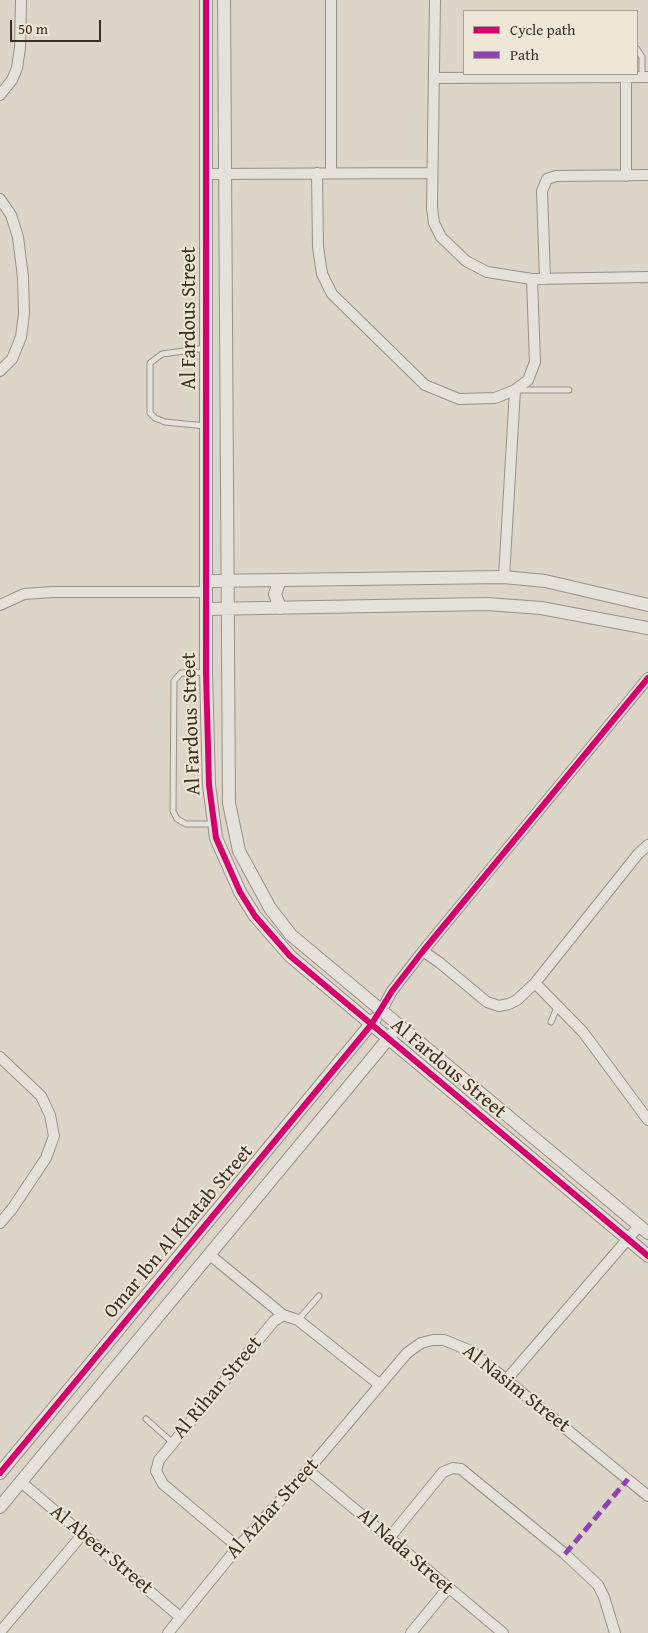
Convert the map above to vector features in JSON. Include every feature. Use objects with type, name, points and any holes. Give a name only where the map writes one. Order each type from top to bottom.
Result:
[{"type":"street","points":[[0,95],[12,80],[17,68],[20,48],[21,0]]},
{"type":"street","name":"Al Fardous Street","points":[[206,0],[206,672],[208,777],[216,838],[228,869],[255,916],[290,956],[648,1256]]},
{"type":"street","name":"Al Fardous Street","points":[[224,0],[228,803],[239,851],[270,908],[291,935],[644,1229]]},
{"type":"street","points":[[330,173],[331,0]]},
{"type":"street","points":[[436,0],[432,173],[434,223],[450,248],[466,261],[487,272],[532,279],[648,277]]},
{"type":"street","points":[[626,77],[626,176]]},
{"type":"street","points":[[434,78],[645,77]]},
{"type":"street","points":[[317,173],[318,247],[322,274],[332,294],[425,385],[431,388],[459,399],[495,398],[515,390],[528,380],[535,362],[532,279]]},
{"type":"street","points":[[207,174],[432,173]]},
{"type":"street","points":[[545,279],[542,191],[547,179],[556,176],[648,176]]},
{"type":"street","points":[[0,199],[11,215],[18,238],[23,277],[24,314],[21,337],[12,359],[0,371]]},
{"type":"street","points":[[504,577],[515,390]]},
{"type":"street","points":[[206,552],[227,551]]},
{"type":"street","points":[[0,605],[24,594],[206,586],[227,580],[504,577],[545,581],[648,605]]},
{"type":"street","points":[[280,580],[275,594],[280,608]]},
{"type":"street","points":[[206,609],[487,604],[541,608],[648,628]]},
{"type":"street","points":[[206,646],[227,646]]},
{"type":"street","points":[[380,1011],[392,991],[423,951],[648,678]]},
{"type":"street","points":[[423,951],[488,1002],[499,1006],[517,1000],[535,983],[648,844]]},
{"type":"street","points":[[535,983],[558,1005],[600,1054],[648,1120]]},
{"type":"street","name":"Omar Ibn Al Khatab Street","points":[[0,1473],[371,1025],[380,1011]]},
{"type":"street","name":"Omar Ibn Al Khatab Street","points":[[0,1507],[399,1026]]},
{"type":"street","points":[[0,1057],[41,1096],[50,1115],[54,1136],[46,1158],[12,1209],[0,1223]]},
{"type":"street","points":[[544,1170],[555,1155]]},
{"type":"street","points":[[507,1380],[628,1239],[644,1229]]},
{"type":"street","points":[[210,1255],[282,1316],[298,1320],[380,1385]]},
{"type":"street","name":"Al Rihan Street","points":[[238,1547],[159,1478],[156,1471],[159,1460],[274,1321],[282,1316]]},
{"type":"street","name":"Al Nasim Street","points":[[380,1385],[407,1353],[421,1343],[444,1340],[471,1351],[648,1496]]},
{"type":"street","points":[[93,1361],[111,1375]]},
{"type":"street","name":"Al Azhar Street","points":[[168,1633],[238,1547],[308,1470],[380,1385]]},
{"type":"street","points":[[390,1537],[443,1472],[453,1468],[461,1469],[565,1554],[598,1585],[604,1597],[615,1633]]},
{"type":"street","name":"Al Nada Street","points":[[308,1470],[503,1633]]},
{"type":"street","name":"Al Abeer Street","points":[[21,1482],[180,1617]]},
{"type":"street","points":[[0,1632],[82,1534]]},
{"type":"street","points":[[411,1633],[448,1588]]},
{"type":"lane","points":[[638,51],[642,57],[645,77]]},
{"type":"lane","points":[[207,348],[162,354],[150,363],[150,412],[154,418],[165,422],[207,426]]},
{"type":"lane","points":[[515,390],[569,390]]},
{"type":"lane","points":[[206,672],[181,673],[174,681],[173,811],[177,820],[186,824],[214,824]]},
{"type":"lane","points":[[551,1022],[558,1005]]},
{"type":"lane","points":[[298,1320],[319,1296]]},
{"type":"lane","points":[[146,1420],[173,1443]]},
{"type":"marked path","points":[[565,1554],[628,1479]]},
{"type":"cycle path","points":[[206,0],[206,672],[209,785],[216,838],[240,892],[255,916],[290,956],[648,1256]]},
{"type":"cycle path","points":[[0,1473],[371,1025],[392,991],[423,951],[648,678]]}]
